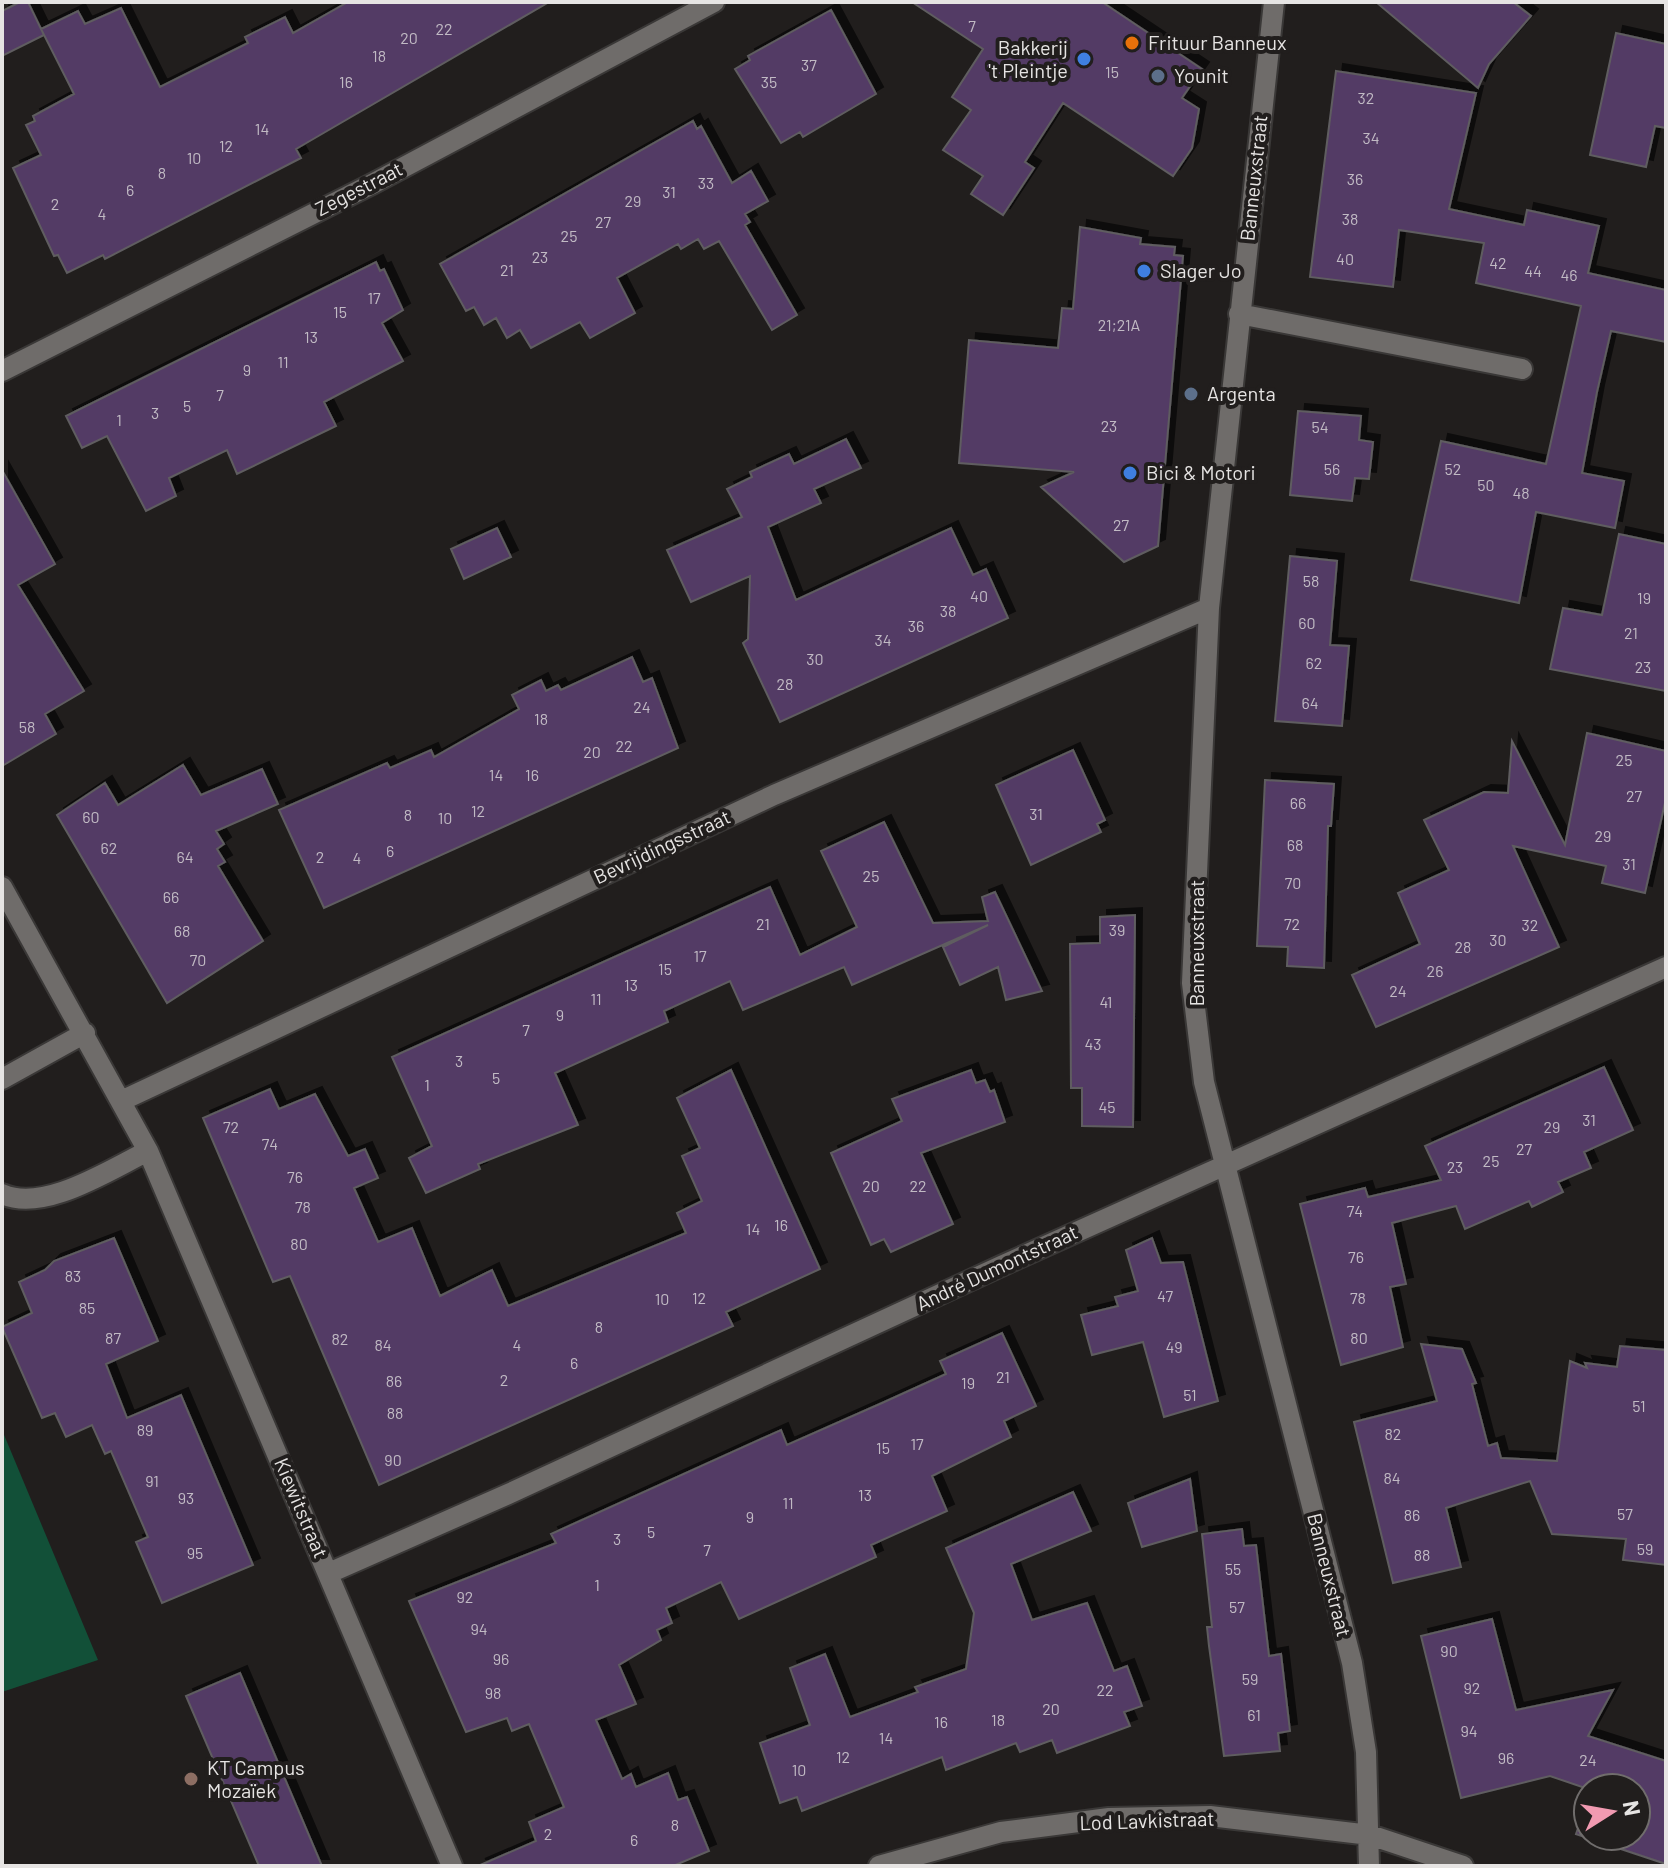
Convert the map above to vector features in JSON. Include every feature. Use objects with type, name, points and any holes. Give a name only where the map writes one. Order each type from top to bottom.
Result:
[{"type":"street","name":"Zegestraat","points":[[2,371],[374,183],[714,2]]},
{"type":"street","name":"Banneuxstraat","points":[[1272,3],[1209,608],[1192,983],[1204,1082],[1352,1663],[1366,1752],[1369,1866]]},
{"type":"street","points":[[1239,314],[1522,369]]},
{"type":"street","name":"Bevrijdingsstraat","points":[[121,1101],[774,795],[1209,608]]},
{"type":"street","name":"Kiewitstraat","points":[[2,887],[148,1151],[452,1866]]},
{"type":"street","name":"André Dumontstraat","points":[[329,1573],[506,1495],[1226,1163],[1666,967]]},
{"type":"street","points":[[2,1079],[85,1033]]},
{"type":"street","points":[[2,1194],[12,1198],[45,1199],[148,1151]]},
{"type":"street","name":"Lod Lavkistraat","points":[[879,1866],[1001,1832],[1109,1818],[1210,1816],[1370,1835],[1463,1866]]},
{"type":"green space","points":[[2,1430],[98,1660],[2,1692]]},
{"type":"building","points":[[20,2],[28,2],[44,35],[2,56],[2,11]]},
{"type":"building","points":[[348,2],[549,2],[296,149],[301,158],[105,259],[103,255],[67,273],[58,255],[54,256],[13,168],[41,155],[26,125],[35,121],[33,116],[74,94],[41,29],[78,11],[85,24],[121,8],[160,87],[248,43],[245,37],[285,17],[293,33]]},
{"type":"building","points":[[912,2],[1102,2],[1202,69],[1182,98],[1199,109],[1192,148],[1173,176],[1063,103],[1025,162],[1034,168],[1003,215],[971,194],[983,176],[943,150],[971,110],[952,97],[983,49]]},
{"type":"building","points":[[1376,2],[1513,2],[1531,16],[1489,64],[1478,88]]},
{"type":"building","points":[[831,10],[876,94],[803,137],[800,132],[781,143],[735,69],[750,60],[748,56]]},
{"type":"building","points":[[1616,33],[1666,44],[1666,128],[1655,126],[1646,167],[1590,155]]},
{"type":"building","points":[[1336,71],[1476,93],[1449,209],[1524,225],[1527,210],[1599,226],[1588,273],[1666,290],[1666,342],[1611,331],[1597,392],[1582,473],[1624,481],[1615,528],[1536,512],[1519,603],[1411,580],[1441,441],[1546,464],[1581,306],[1476,283],[1484,243],[1399,230],[1393,287],[1310,277]]},
{"type":"building","points":[[693,121],[697,129],[701,126],[732,183],[751,171],[768,201],[745,214],[750,222],[745,225],[797,315],[772,330],[719,241],[704,249],[698,239],[681,249],[678,244],[617,278],[635,313],[590,338],[580,322],[531,348],[520,330],[507,338],[496,318],[484,325],[474,307],[466,311],[440,264]]},
{"type":"building","points":[[1080,227],[1141,238],[1140,244],[1175,247],[1174,255],[1183,256],[1158,546],[1124,562],[1041,487],[1074,472],[959,463],[969,340],[1058,348],[1062,308],[1073,309]]},
{"type":"building","points":[[376,262],[380,271],[384,269],[403,310],[382,323],[403,361],[324,402],[336,426],[237,474],[227,450],[169,478],[176,496],[146,511],[107,436],[82,448],[66,416]]},
{"type":"building","points":[[1298,411],[1361,416],[1359,440],[1373,442],[1369,479],[1355,478],[1352,501],[1290,495]]},
{"type":"building","points":[[846,439],[861,468],[814,489],[821,503],[768,527],[796,600],[951,528],[973,575],[986,569],[1008,618],[780,722],[743,643],[748,639],[750,576],[691,602],[667,550],[742,517],[727,489],[752,477],[750,472],[789,454],[794,464]]},
{"type":"building","points":[[2,470],[55,564],[18,585],[84,691],[45,714],[56,734],[2,766]]},
{"type":"building","points":[[497,528],[511,557],[464,579],[451,549]]},
{"type":"building","points":[[1619,534],[1666,544],[1666,691],[1550,669],[1563,608],[1602,615]]},
{"type":"building","points":[[1290,556],[1337,561],[1330,645],[1349,646],[1342,726],[1275,721]]},
{"type":"building","points":[[632,657],[643,682],[652,678],[678,748],[324,908],[279,810],[387,763],[390,768],[431,750],[434,757],[519,709],[512,695],[541,680],[546,691],[558,685],[561,690]]},
{"type":"building","points":[[1587,733],[1666,751],[1666,798],[1645,893],[1602,883],[1606,866],[1513,846],[1559,947],[1376,1027],[1352,975],[1420,944],[1398,893],[1449,870],[1424,820],[1484,792],[1508,793],[1512,741],[1565,845]]},
{"type":"building","points":[[1073,750],[1105,820],[1097,824],[1101,832],[1031,865],[996,785]]},
{"type":"building","points":[[183,765],[201,795],[262,769],[278,804],[216,831],[224,844],[217,849],[225,862],[218,866],[263,941],[167,1003],[57,815],[105,783],[118,805]]},
{"type":"building","points":[[1265,780],[1334,784],[1331,826],[1328,826],[1324,968],[1287,966],[1288,947],[1257,946]]},
{"type":"building","points":[[884,822],[933,923],[988,921],[982,897],[995,892],[1042,991],[1006,1000],[998,967],[960,985],[943,947],[988,925],[852,985],[844,967],[743,1010],[730,981],[664,1011],[668,1022],[555,1073],[578,1125],[478,1164],[480,1169],[426,1193],[409,1158],[432,1146],[392,1057],[770,887],[800,955],[857,927],[821,851]]},
{"type":"building","points":[[1135,915],[1133,1127],[1082,1126],[1082,1088],[1071,1088],[1070,944],[1100,943],[1100,917]]},
{"type":"building","points":[[1604,1067],[1633,1130],[1584,1152],[1591,1168],[1558,1182],[1563,1192],[1532,1207],[1529,1201],[1465,1229],[1456,1206],[1392,1223],[1406,1284],[1390,1287],[1403,1347],[1341,1365],[1300,1204],[1365,1188],[1368,1197],[1441,1180],[1425,1146]]},
{"type":"building","points":[[731,1070],[820,1269],[726,1312],[733,1326],[379,1485],[290,1276],[273,1282],[203,1118],[270,1089],[279,1109],[315,1094],[348,1156],[365,1149],[378,1178],[354,1188],[378,1242],[412,1228],[440,1296],[492,1270],[508,1306],[686,1233],[677,1213],[702,1201],[682,1156],[700,1148],[677,1098]]},
{"type":"building","points":[[971,1070],[976,1083],[985,1080],[990,1092],[994,1090],[1005,1122],[921,1153],[953,1224],[891,1252],[884,1239],[871,1245],[831,1153],[902,1121],[892,1099]]},
{"type":"building","points":[[114,1238],[158,1341],[106,1364],[127,1418],[181,1395],[253,1565],[162,1603],[136,1542],[148,1537],[111,1451],[105,1454],[92,1425],[66,1437],[55,1413],[42,1418],[2,1327],[32,1313],[19,1282],[45,1270],[54,1261]]},
{"type":"building","points":[[1152,1238],[1161,1263],[1183,1262],[1218,1401],[1164,1417],[1143,1342],[1092,1355],[1081,1315],[1118,1306],[1115,1297],[1138,1291],[1126,1250]]},
{"type":"building","points":[[1002,1333],[1036,1406],[1004,1421],[1011,1437],[932,1476],[947,1511],[871,1545],[876,1557],[739,1619],[721,1582],[666,1608],[672,1623],[657,1630],[661,1640],[619,1665],[636,1704],[596,1720],[622,1779],[631,1774],[636,1787],[668,1773],[678,1800],[687,1797],[709,1851],[673,1866],[478,1866],[536,1841],[529,1822],[564,1807],[529,1724],[512,1731],[507,1718],[466,1732],[409,1601],[556,1543],[551,1534],[781,1430],[787,1445],[882,1403],[946,1374],[940,1361]]},
{"type":"building","points":[[1421,1344],[1462,1349],[1476,1383],[1472,1384],[1488,1446],[1497,1443],[1501,1458],[1557,1461],[1570,1361],[1587,1368],[1585,1363],[1617,1367],[1620,1346],[1666,1350],[1666,1565],[1623,1560],[1626,1539],[1552,1534],[1530,1481],[1446,1508],[1461,1567],[1393,1583],[1354,1422],[1437,1401]]},
{"type":"building","points":[[1190,1479],[1197,1531],[1142,1547],[1128,1503]]},
{"type":"building","points":[[1073,1492],[1091,1531],[1011,1564],[1032,1620],[1087,1603],[1114,1671],[1127,1666],[1142,1706],[1124,1712],[1130,1726],[1057,1753],[1052,1740],[1020,1752],[1016,1743],[946,1770],[942,1757],[802,1811],[797,1797],[780,1803],[760,1743],[810,1725],[790,1668],[825,1654],[850,1717],[918,1692],[915,1687],[966,1669],[974,1613],[946,1548]]},
{"type":"building","points":[[1242,1529],[1244,1546],[1256,1545],[1269,1656],[1281,1654],[1290,1731],[1278,1733],[1280,1751],[1224,1756],[1207,1627],[1212,1627],[1202,1534]]},
{"type":"building","points":[[1492,1619],[1516,1710],[1613,1690],[1588,1736],[1666,1761],[1666,1864],[1630,1852],[1652,1852],[1652,1772],[1572,1772],[1572,1784],[1550,1776],[1461,1798],[1421,1636]]},
{"type":"building","points":[[240,1673],[322,1866],[259,1866],[186,1696]]},
{"type":"place","name":"Frituur Banneux","points":[[1132,43]]},
{"type":"place","name":"Bakkerij 't Pleintje","points":[[1084,59]]},
{"type":"place","name":"Younit","points":[[1158,76]]},
{"type":"place","name":"Slager Jo","points":[[1144,271]]},
{"type":"place","name":"Argenta","points":[[1191,394]]},
{"type":"place","name":"Bici & Motori","points":[[1130,473]]},
{"type":"place","name":"KT Campus Mozaïek","points":[[191,1779]]}]
